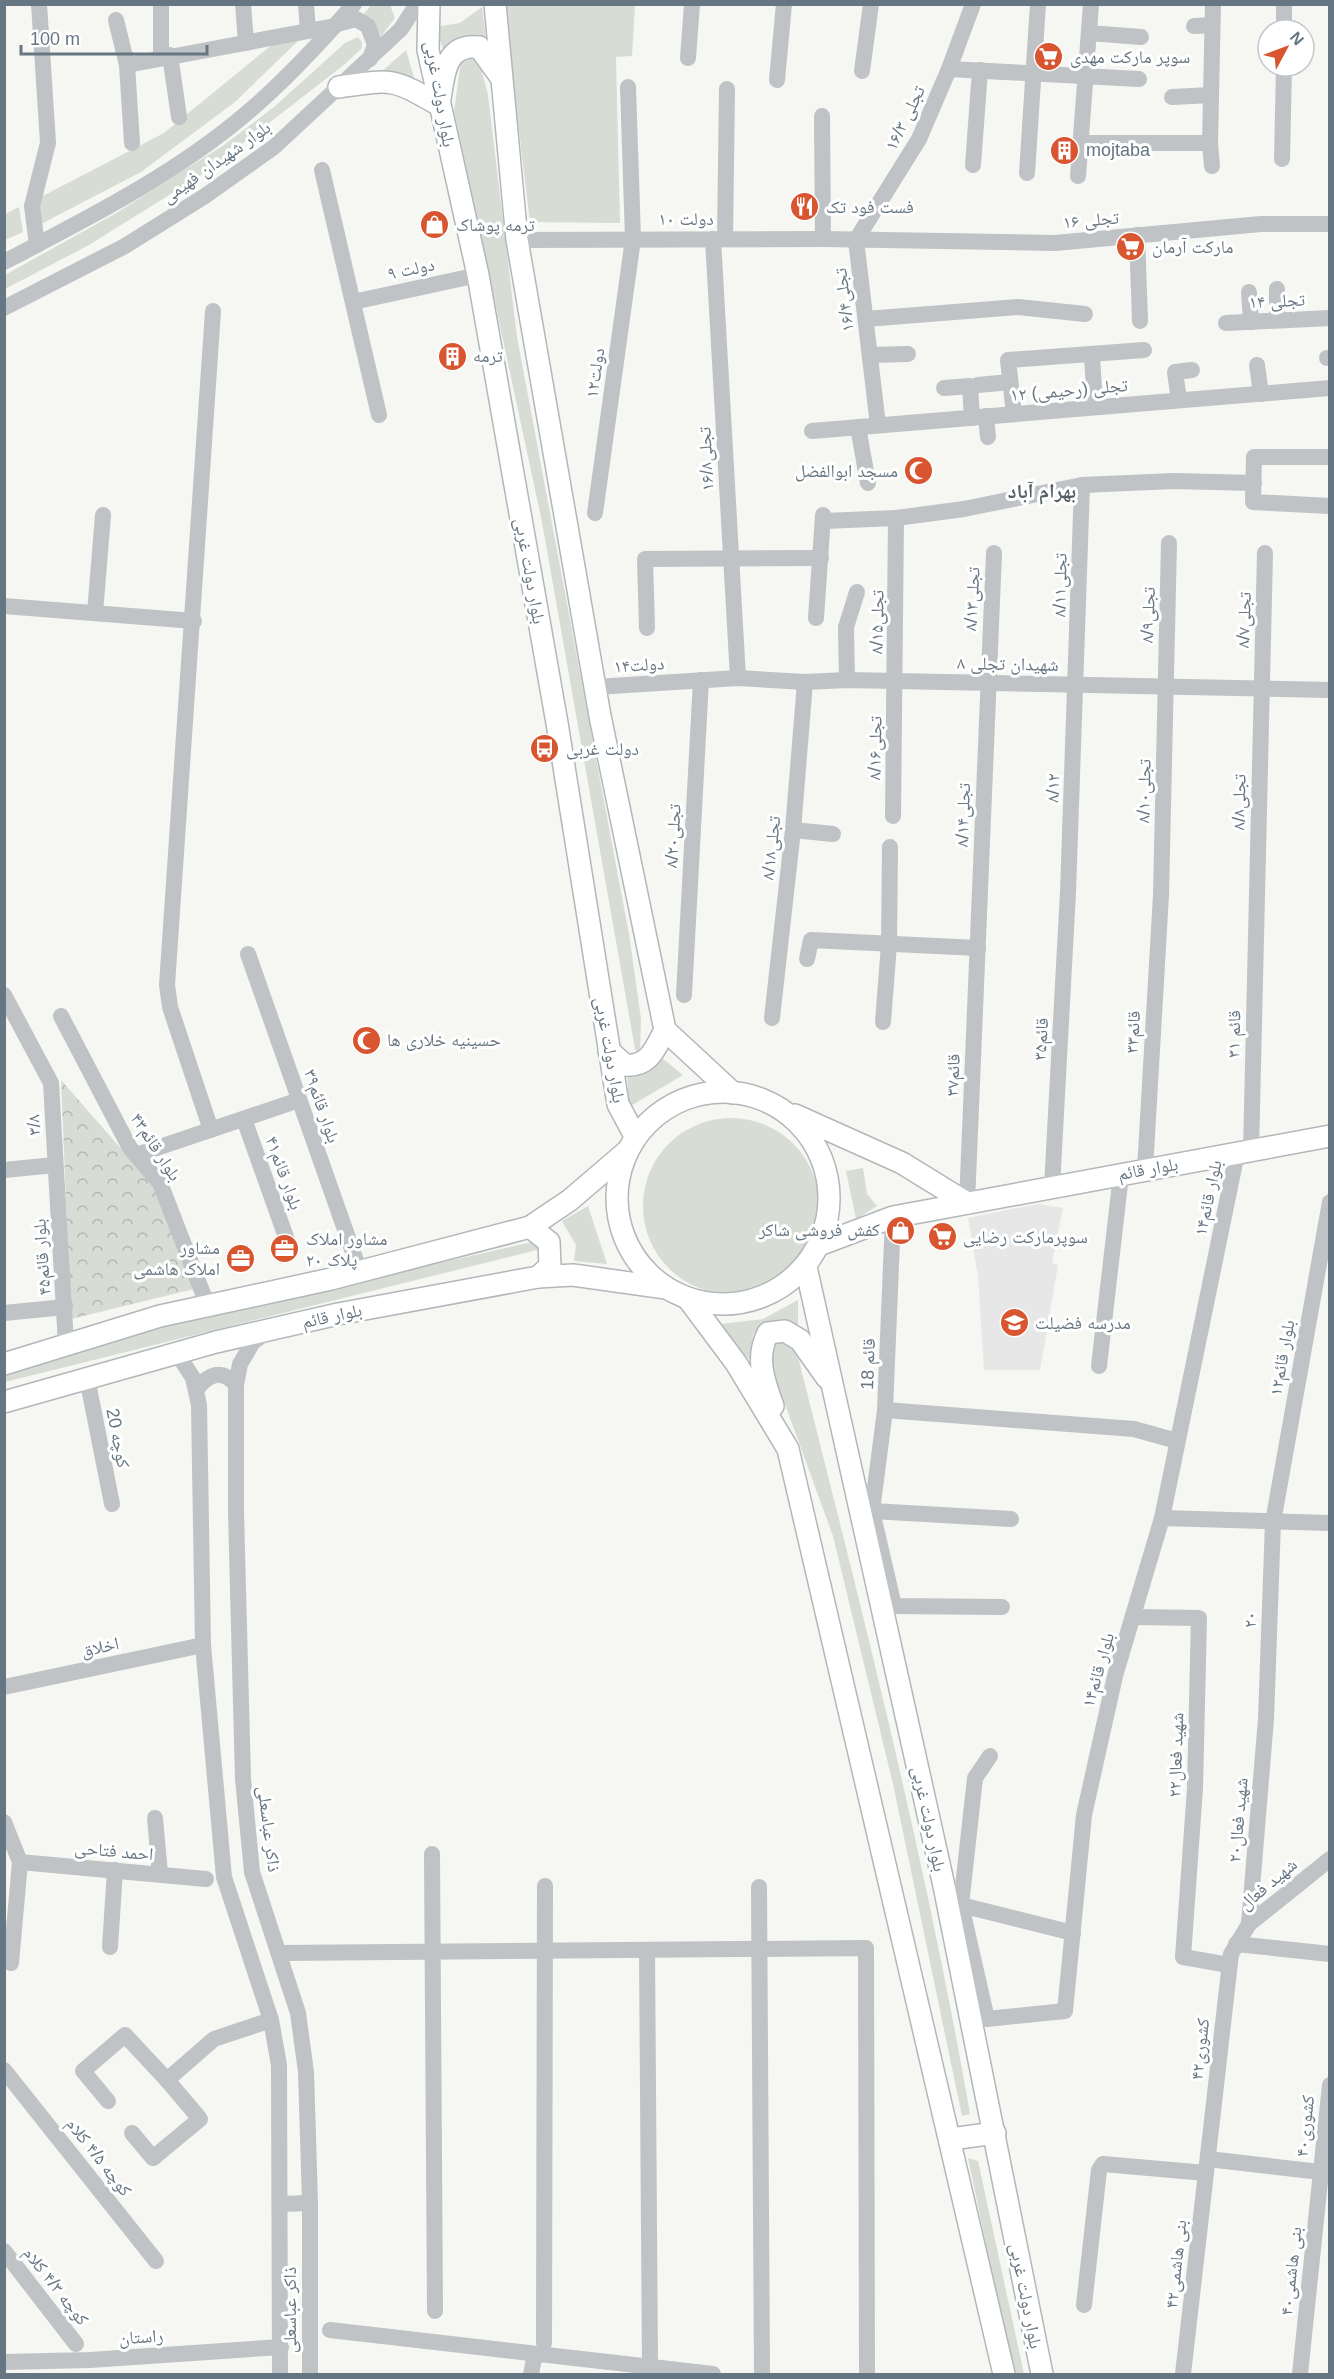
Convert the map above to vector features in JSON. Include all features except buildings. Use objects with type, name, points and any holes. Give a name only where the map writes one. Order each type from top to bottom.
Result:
[{"type":"main road","name":"بلوار دولت غربی","points":[[429,4],[428,50],[478,275],[557,723],[618,1104],[631,1144]]},
{"type":"main road","points":[[495,4],[517,240],[570,558],[665,1030],[733,1093]]},
{"type":"main road","points":[[339,87],[380,80],[395,81],[440,105],[447,66],[454,52],[465,46],[479,47],[500,76]]},
{"type":"main road","points":[[609,1051],[625,1065],[640,1064],[652,1055],[665,1030]]},
{"type":"main road","points":[[780,1108],[800,1125],[811,1139],[826,1169],[830,1195],[828,1221],[819,1245],[806,1267],[787,1284],[765,1297],[748,1302],[714,1305],[689,1299],[666,1288],[646,1272],[630,1251],[620,1227],[616,1202],[618,1176],[631,1144],[659,1112],[681,1100],[706,1093],[733,1093],[757,1097],[902,1163],[967,1203]]},
{"type":"main road","name":"بلوار قائم","points":[[819,1245],[893,1217],[1329,1136]]},
{"type":"main road","name":"بلوار قائم","points":[[4,1364],[207,1304],[360,1272],[530,1227],[570,1200],[631,1144]]},
{"type":"main road","points":[[530,1227],[549,1242],[550,1266],[538,1277]]},
{"type":"main road","name":"بلوار دولت غربی","points":[[806,1267],[946,1898],[1042,2374]]},
{"type":"main road","name":"بلوار قائم","points":[[4,1402],[177,1353],[269,1330],[338,1314],[538,1277],[573,1275],[666,1288]]},
{"type":"main road","name":"بلوار دولت غربی","points":[[689,1299],[736,1363],[788,1449],[951,2139],[1004,2374]]},
{"type":"main road","points":[[788,1449],[764,1382],[760,1349],[768,1333],[785,1331],[800,1340],[834,1388]]},
{"type":"main road","points":[[951,2139],[994,2133]]},
{"type":"street","points":[[38,245],[32,206],[48,143],[39,4]]},
{"type":"street","points":[[161,4],[166,57],[179,117]]},
{"type":"street","points":[[243,4],[246,43]]},
{"type":"street","points":[[306,4],[309,31]]},
{"type":"street","name":"بلوار شهیدان فهیمی","points":[[4,262],[105,209],[182,160],[247,113],[286,77],[354,4]]},
{"type":"street","name":"بلوار شهیدان فهیمی","points":[[4,308],[125,246],[206,196],[274,147],[401,29],[417,4]]},
{"type":"street","points":[[688,58],[692,4]]},
{"type":"street","points":[[777,80],[784,4]]},
{"type":"street","points":[[862,71],[871,4]]},
{"type":"street","name":"۱۶/۳ تجلی","points":[[856,240],[919,139],[949,69],[973,4]]},
{"type":"street","points":[[1027,173],[1038,4]]},
{"type":"street","points":[[1078,176],[1091,4]]},
{"type":"street","points":[[1212,166],[1210,143],[1213,4]]},
{"type":"street","points":[[127,65],[309,31],[356,19],[368,26],[375,45],[370,60]]},
{"type":"street","points":[[116,20],[127,65],[132,143]]},
{"type":"street","points":[[1194,26],[1212,25]]},
{"type":"street","points":[[1089,33],[1141,37]]},
{"type":"street","points":[[949,69],[1139,79]]},
{"type":"street","points":[[973,165],[980,70]]},
{"type":"street","points":[[1282,159],[1284,78]]},
{"type":"street","name":"۱۲دولت","points":[[595,513],[633,239],[628,87]]},
{"type":"street","name":"تجلی۱۶/۸","points":[[727,89],[719,239],[731,558],[738,678]]},
{"type":"street","points":[[1172,98],[1211,95]]},
{"type":"street","points":[[822,116],[823,239]]},
{"type":"street","points":[[1081,143],[1210,143]]},
{"type":"street","points":[[322,171],[379,415]]},
{"type":"street","name":"۱۶ تجلی","points":[[856,240],[1055,243],[1261,224],[1329,224]]},
{"type":"street","points":[[1137,235],[1140,321]]},
{"type":"street","name":"۱۰ دولت","points":[[517,240],[856,240]]},
{"type":"street","name":"تجلی۱۶/۴","points":[[856,240],[878,425]]},
{"type":"street","name":"۹ دولت","points":[[353,302],[478,275]]},
{"type":"street","points":[[1277,289],[1277,320]]},
{"type":"street","points":[[1249,292],[1251,322]]},
{"type":"street","points":[[866,319],[1018,307],[1085,314]]},
{"type":"street","points":[[211,1130],[170,1007],[167,985],[194,621],[213,311]]},
{"type":"street","name":"تجلی ۱۴","points":[[1226,323],[1329,318]]},
{"type":"street","points":[[1014,414],[1008,360],[1092,356],[1144,350]]},
{"type":"street","points":[[870,355],[908,354]]},
{"type":"street","points":[[1092,356],[1095,407]]},
{"type":"street","points":[[1257,365],[1261,394]]},
{"type":"street","points":[[1179,400],[1175,372],[1192,370]]},
{"type":"street","points":[[978,385],[1010,382]]},
{"type":"street","points":[[944,388],[970,386],[979,417],[988,437]]},
{"type":"street","name":"۱۲ تجلی (رحیمی)","points":[[812,431],[1329,388]]},
{"type":"street","points":[[858,427],[868,483]]},
{"type":"street","points":[[1329,457],[1254,457],[1253,502],[1329,507]]},
{"type":"street","points":[[816,618],[824,518],[896,518],[987,505],[1082,485],[1174,482],[1254,483]]},
{"type":"street","name":"تجلی۸/۱۱","points":[[1077,685],[1082,485]]},
{"type":"street","points":[[95,613],[104,516]]},
{"type":"street","name":"تجلی۸/۱۵","points":[[896,518],[898,563],[896,681]]},
{"type":"street","name":"تجلی۸/۹","points":[[1165,688],[1169,543]]},
{"type":"street","name":"تجلی۸/۱۳","points":[[987,682],[994,553]]},
{"type":"street","name":"تجلی۸/۷","points":[[1261,688],[1265,553]]},
{"type":"street","points":[[647,628],[645,559],[821,558]]},
{"type":"street","points":[[846,680],[846,627],[857,592]]},
{"type":"street","points":[[4,606],[194,621]]},
{"type":"street","name":"شهیدان تجلی ۸","points":[[693,681],[738,678],[805,682],[846,680],[987,682],[1165,688],[1329,690]]},
{"type":"street","name":"۱۴دولت","points":[[596,687],[693,681]]},
{"type":"street","name":"تجلی۸/۲۰","points":[[684,995],[693,681]]},
{"type":"street","name":"تجلی۸/۱۶","points":[[893,816],[896,681]]},
{"type":"street","name":"تجلی۸/۱۸","points":[[772,1018],[793,830],[805,682]]},
{"type":"street","name":"تجلی۸‌/۱۴","points":[[978,948],[987,682]]},
{"type":"street","name":"۸/۱۲","points":[[1068,892],[1077,685]]},
{"type":"street","name":"تجلی۸/۱۰","points":[[1161,895],[1165,688]]},
{"type":"street","name":"تجلی۸/۸","points":[[1256,918],[1261,688]]},
{"type":"street","points":[[793,830],[833,834]]},
{"type":"street","points":[[883,1022],[889,944],[890,847]]},
{"type":"street","name":"قائم۳۵","points":[[1052,1187],[1068,892]]},
{"type":"street","name":"قائم۳۳","points":[[1145,1170],[1161,895]]},
{"type":"street","name":"قائم ۳۱","points":[[1244,1152],[1256,918]]},
{"type":"street","points":[[807,959],[811,940],[978,948]]},
{"type":"street","name":"قائم۳۷","points":[[967,1203],[978,948]]},
{"type":"street","name":"بلوار قائم۳۹","points":[[248,954],[360,1272]]},
{"type":"street","name":"۳/۸","points":[[4,995],[51,1083],[56,1166]]},
{"type":"street","name":"بلوار قائم۴۳","points":[[61,1016],[136,1155],[160,1183],[207,1304]]},
{"type":"street","points":[[136,1155],[299,1100]]},
{"type":"street","name":"بلوار قائم۴۱","points":[[244,1119],[287,1240]]},
{"type":"street","name":"بلوار قائم۱۴","points":[[961,1905],[987,2019],[1065,2012],[1084,1815],[1100,1735],[1162,1518],[1177,1441],[1244,1152]]},
{"type":"street","points":[[4,1170],[56,1166]]},
{"type":"street","name":"بلوار قائم۴۵","points":[[56,1166],[66,1345]]},
{"type":"street","points":[[1099,1366],[1121,1175]]},
{"type":"street","name":"بلوار قائم۱۲","points":[[1273,1522],[1329,1202]]},
{"type":"street","name":"18 قائم","points":[[872,1511],[885,1410],[893,1217]]},
{"type":"street","points":[[4,1313],[65,1307]]},
{"type":"street","name":"ذاکر عباسعلی","points":[[269,1330],[252,1342],[240,1364],[236,1385],[236,1512],[243,1779],[252,1872],[280,1953],[297,2013],[306,2073],[310,2204],[310,2374]]},
{"type":"street","name":"ذاکر عباسعلی","points":[[177,1353],[187,1365],[199,1405],[203,1645],[224,1877],[271,2020],[279,2065],[280,2374]]},
{"type":"street","points":[[196,1390],[210,1376],[220,1374],[229,1377],[236,1385]]},
{"type":"street","name":"کوچه 20","points":[[87,1378],[112,1504]]},
{"type":"street","points":[[885,1410],[1134,1429],[1177,1441]]},
{"type":"street","points":[[1002,1607],[894,1606],[872,1511],[1011,1519]]},
{"type":"street","points":[[1162,1518],[1329,1523]]},
{"type":"street","name":"۲۰","points":[[1266,1719],[1273,1522]]},
{"type":"street","name":"شهید فعال۲۲","points":[[1134,1617],[1200,1618],[1195,1788],[1183,1958],[1229,1965]]},
{"type":"street","name":"اخلاق","points":[[4,1687],[203,1645]]},
{"type":"street","name":"شهید فعال۲۰","points":[[1249,1924],[1266,1719]]},
{"type":"street","points":[[990,1756],[975,1778],[961,1905],[1073,1933]]},
{"type":"street","points":[[155,1818],[160,1874]]},
{"type":"street","points":[[4,1822],[20,1862],[11,1963]]},
{"type":"street","points":[[432,1854],[435,2311]]},
{"type":"street","name":"شهید فعال","points":[[1236,1944],[1249,1924],[1329,1859]]},
{"type":"street","points":[[4,1874],[20,1862]]},
{"type":"street","name":"احمد فتاحی","points":[[20,1862],[206,1879]]},
{"type":"street","points":[[110,1947],[115,1870]]},
{"type":"street","points":[[531,2374],[539,2349],[545,1886]]},
{"type":"street","points":[[759,1887],[762,2374]]},
{"type":"street","points":[[1236,1944],[1329,1954]]},
{"type":"street","name":"کشوری۴۲","points":[[1207,2166],[1229,1965],[1236,1944]]},
{"type":"street","points":[[280,1953],[866,1948],[867,2374]]},
{"type":"street","points":[[647,1950],[650,2367]]},
{"type":"street","points":[[167,2080],[214,2039],[271,2020]]},
{"type":"street","points":[[108,2101],[83,2071],[125,2035],[200,2119],[153,2158],[132,2133]]},
{"type":"street","name":"کوچه ۴/۵ کلام","points":[[7,2077],[156,2261]]},
{"type":"street","name":"کشوری۴۰","points":[[1320,2172],[1329,2085]]},
{"type":"street","points":[[1084,2305],[1099,2170],[1103,2164],[1207,2166],[1320,2172]]},
{"type":"street","name":"بنی هاشمی۴۲","points":[[1183,2374],[1207,2166]]},
{"type":"street","name":"بنی هاشمی۴۰","points":[[1300,2374],[1320,2172]]},
{"type":"street","points":[[280,2204],[310,2204]]},
{"type":"street","name":"کوچه ۴/۳ کلام","points":[[4,2251],[76,2344]]},
{"type":"street","points":[[330,2330],[539,2349],[650,2367],[712,2374]]},
{"type":"street","name":"راستان","points":[[4,2362],[35,2368],[281,2347]]},
{"type":"shaded area","name":"مدرسه فضیلت","points":[[1037,1204],[1063,1208],[1052,1263],[1058,1265],[1040,1370],[984,1370],[978,1276],[968,1218]]},
{"type":"green space","points":[[371,5],[390,5],[395,18],[381,36],[374,23],[362,16]]},
{"type":"green space","points":[[504,5],[635,5],[632,56],[616,57],[620,223],[530,222]]},
{"type":"green space","points":[[482,7],[486,39],[465,37],[447,59],[435,27],[460,23]]},
{"type":"green space","points":[[358,37],[362,42],[362,48],[345,64],[206,172],[89,245],[5,289],[5,275],[118,212],[224,145],[274,107],[345,43]]},
{"type":"green space","points":[[301,38],[235,102],[141,172],[39,225],[39,198],[164,133],[274,43]]},
{"type":"green space","points":[[406,50],[415,81],[379,74]]},
{"type":"green space","points":[[469,54],[480,64],[488,95],[517,337],[629,934],[641,1019],[640,1056],[635,1049],[542,522],[454,111],[461,60]]},
{"type":"green space","points":[[19,207],[23,232],[5,240],[5,214]]},
{"type":"green space","points":[[663,1059],[683,1075],[629,1107],[627,1073],[640,1075]]},
{"type":"green space","points":[[61,1080],[153,1185],[194,1289],[71,1319]]},
{"type":"green space","points":[[731,1118],[764,1125],[780,1133],[793,1144],[804,1157],[812,1173],[819,1206],[812,1239],[804,1255],[793,1268],[780,1279],[764,1287],[731,1294],[698,1287],[682,1279],[669,1268],[658,1255],[650,1239],[643,1206],[650,1173],[658,1157],[669,1144],[682,1133],[698,1125]]},
{"type":"green space","points":[[863,1168],[867,1194],[877,1206],[856,1219],[846,1171]]},
{"type":"green space","points":[[588,1206],[607,1264],[574,1261],[576,1245],[562,1221]]},
{"type":"green space","points":[[536,1241],[541,1249],[5,1382],[5,1373],[155,1328]]},
{"type":"green space","points":[[798,1300],[798,1327],[766,1323],[753,1335],[751,1361],[713,1325],[763,1319]]},
{"type":"green space","points":[[771,1341],[790,1342],[799,1361],[892,1736],[934,1924],[970,2114],[962,2116],[893,1784],[833,1536],[770,1363]]},
{"type":"green space","points":[[968,2158],[978,2161],[1024,2374],[1013,2374]]},
{"type":"place","name":"سوپر مارکت مهدی","points":[[1049,57]]},
{"type":"place","name":"mojtaba","points":[[1065,150]]},
{"type":"place","name":"فست فود تک","points":[[805,207]]},
{"type":"place","name":"ترمه پوشاک","points":[[435,225]]},
{"type":"place","name":"مارکت آرمان","points":[[1131,247]]},
{"type":"place","name":"ترمه","points":[[452,356]]},
{"type":"place","name":"مسجد ابوالفضل","points":[[919,471]]},
{"type":"place","name":"دولت غربی","points":[[545,749]]},
{"type":"place","name":"حسینیه خلاری ها","points":[[366,1040]]},
{"type":"place","name":"کفش فروشی شاکر","points":[[901,1230]]},
{"type":"place","name":"سوپرمارکت رضایی","points":[[942,1237]]},
{"type":"place","name":"مشاور املاک پلاک ۲۰","points":[[285,1249]]},
{"type":"place","name":"مشاور املاک هاشمی","points":[[241,1258]]},
{"type":"place","name":"مدرسه فضیلت","points":[[1014,1323]]},
{"type":"district","name":"بهرام آباد","points":[[1042,491]]}]
